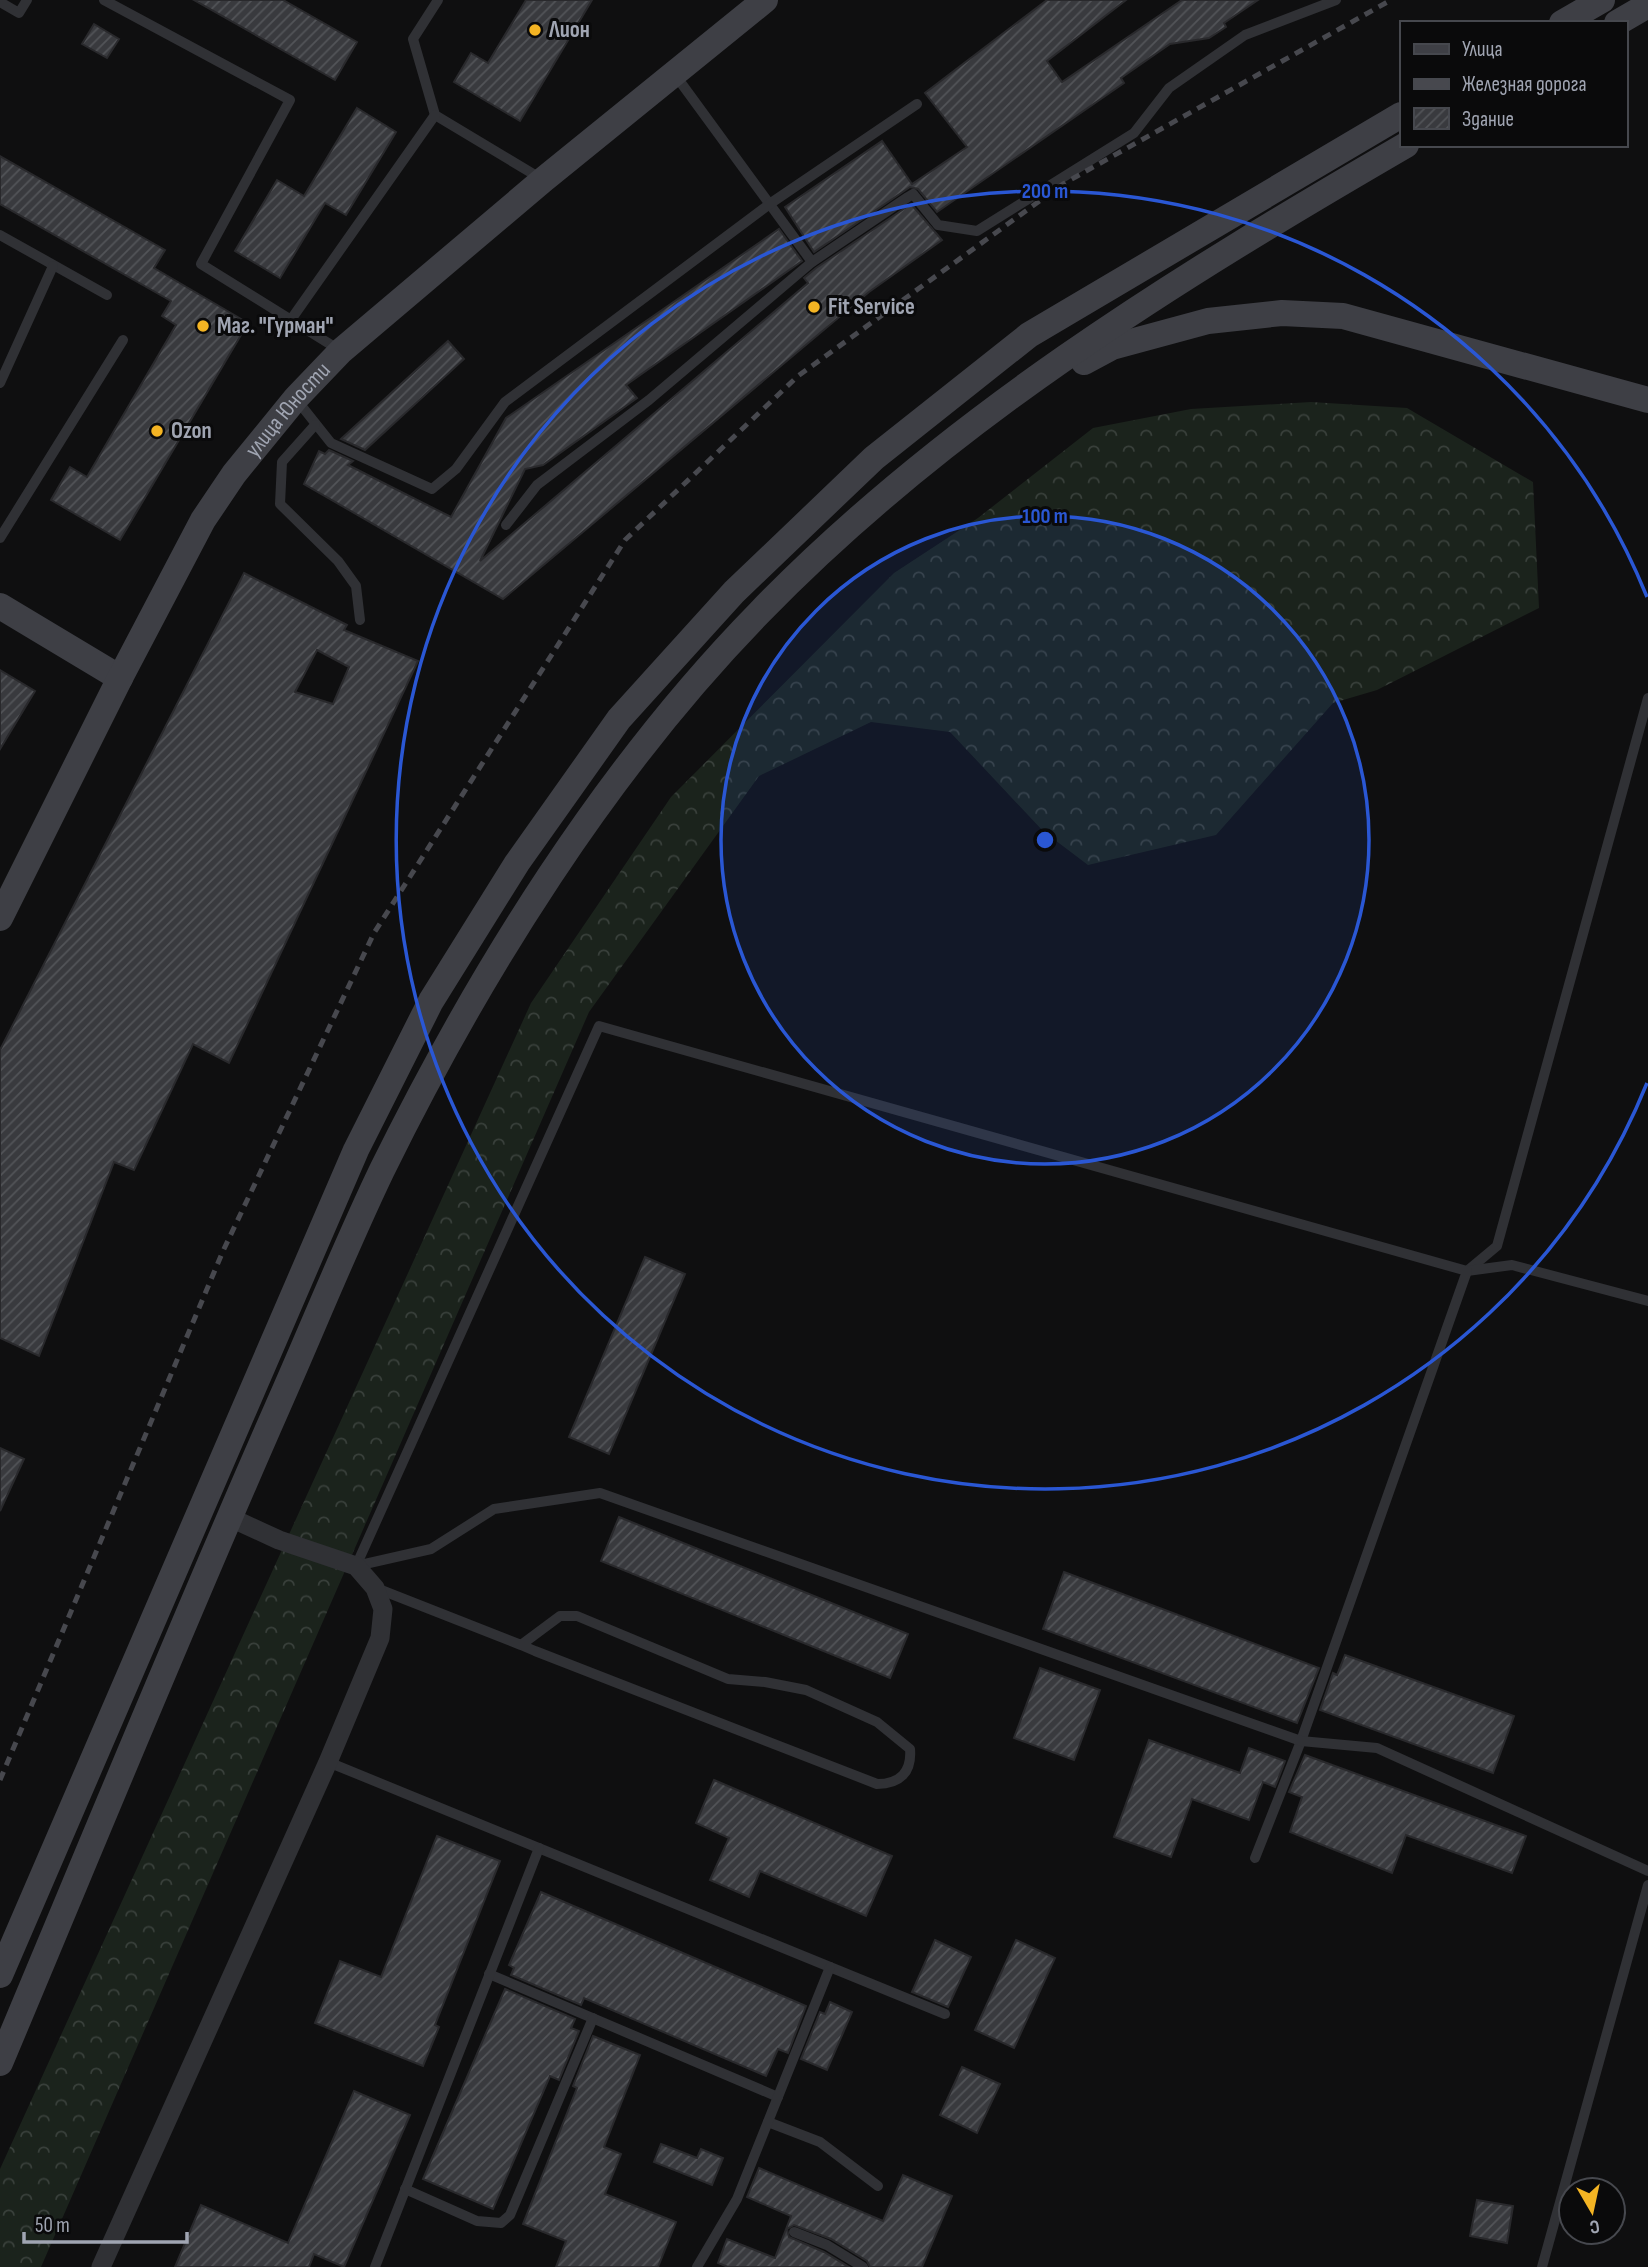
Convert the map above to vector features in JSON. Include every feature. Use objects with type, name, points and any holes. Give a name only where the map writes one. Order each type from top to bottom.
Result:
[{"type":"main road","name":"улица Юности","points":[[0,918],[120,678],[204,520],[234,474],[296,398],[341,351],[543,180],[765,0]]},
{"type":"main road","points":[[1565,21],[1602,0]]},
{"type":"main road","points":[[1620,21],[1648,5]]},
{"type":"main road","points":[[0,1975],[362,1138],[431,1001],[517,863],[620,719],[734,592],[874,458],[1030,335],[1400,116]]},
{"type":"main road","points":[[0,2063],[229,1517],[381,1172],[464,1013],[548,877],[645,744],[758,613],[885,493],[1115,324],[1288,214],[1403,147]]},
{"type":"main road","points":[[1002,405],[1112,347],[1208,321],[1282,313],[1343,316],[1648,400]]},
{"type":"main road","points":[[0,606],[120,678]]},
{"type":"street","points":[[101,2267],[328,1762],[380,1638],[383,1609],[376,1588],[356,1566],[279,1540],[229,1517]]},
{"type":"lane","points":[[0,2],[19,13],[27,0]]},
{"type":"lane","points":[[104,0],[290,100],[201,264],[341,351]]},
{"type":"lane","points":[[438,0],[413,39],[435,115],[543,180]]},
{"type":"lane","points":[[506,525],[537,485],[649,400],[811,262],[913,194],[939,225],[977,231],[1134,133],[1169,88],[1245,35],[1336,0]]},
{"type":"lane","points":[[675,75],[771,203],[811,262]]},
{"type":"lane","points":[[296,398],[331,443],[432,489],[457,469],[505,402],[771,203],[917,104]]},
{"type":"lane","points":[[290,321],[435,115]]},
{"type":"lane","points":[[0,235],[107,295]]},
{"type":"lane","points":[[0,383],[53,266]]},
{"type":"lane","points":[[0,538],[123,340]]},
{"type":"lane","points":[[315,425],[282,462],[280,505],[338,561],[356,586],[360,620]]},
{"type":"lane","points":[[1255,1858],[1301,1741],[1467,1271],[1497,1246],[1648,698]]},
{"type":"lane","points":[[356,1566],[599,1026],[1467,1271],[1512,1265],[1648,1301]]},
{"type":"lane","points":[[356,1566],[431,1549],[494,1509],[600,1493],[1301,1741],[1377,1748],[1648,1871]]},
{"type":"lane","points":[[376,1588],[521,1645],[877,1784],[890,1784],[904,1776],[911,1763],[910,1749],[877,1722],[806,1690],[765,1682],[728,1679],[577,1616],[559,1616],[521,1645]]},
{"type":"lane","points":[[328,1762],[945,2014]]},
{"type":"lane","points":[[375,2267],[539,1848]]},
{"type":"lane","points":[[1542,2267],[1648,1885]]},
{"type":"lane","points":[[697,2267],[737,2199],[830,1967]]},
{"type":"lane","points":[[489,1975],[778,2097]]},
{"type":"lane","points":[[405,2189],[477,2221],[501,2223],[510,2215],[593,2018]]},
{"type":"lane","points":[[768,2122],[820,2142],[878,2186]]},
{"type":"lane","points":[[794,2232],[827,2245],[863,2267]]},
{"type":"green space","points":[[1311,402],[1407,408],[1533,482],[1539,608],[1377,690],[1333,703],[1216,835],[1088,865],[1043,831],[950,732],[871,722],[759,776],[589,1012],[41,2267],[0,2267],[0,2169],[531,1003],[671,797],[894,573],[978,518],[1093,428],[1191,409]]},
{"type":"building","points":[[194,0],[283,0],[357,42],[335,80]]},
{"type":"building","points":[[526,0],[592,0],[520,121],[454,82],[471,53],[488,63]]},
{"type":"building","points":[[1047,0],[1126,0],[1047,61],[1062,82],[1182,0],[1258,0],[1224,23],[1226,27],[1209,38],[1170,44],[1121,78],[1124,83],[937,212],[918,189],[910,187],[814,252],[785,207],[882,141],[912,184],[967,147],[925,93]]},
{"type":"building","points":[[94,24],[119,39],[107,58],[82,44]]},
{"type":"building","points":[[357,108],[396,132],[346,215],[325,203],[280,278],[235,251],[277,180],[304,196]]},
{"type":"building","points":[[0,156],[165,250],[154,268],[248,323],[120,540],[51,500],[70,467],[87,477],[176,325],[162,316],[171,301],[0,204]]},
{"type":"building","points":[[911,204],[942,240],[869,292],[503,599],[304,484],[319,451],[325,454],[329,450],[353,461],[348,465],[451,517],[506,418],[779,229],[802,261],[626,385],[637,398],[543,465],[525,469],[480,561],[808,283],[804,278],[816,268]]},
{"type":"building","points":[[448,341],[464,359],[365,450],[341,439]]},
{"type":"building","points":[[244,573],[347,625],[344,630],[418,661],[229,1063],[193,1044],[134,1170],[114,1162],[39,1356],[0,1338],[0,1050]],"holes":[[[317,650],[349,667],[333,704],[295,692]]]},
{"type":"building","points":[[0,670],[35,691],[0,749]]},
{"type":"building","points":[[645,1257],[685,1274],[609,1454],[569,1437]]},
{"type":"building","points":[[0,1448],[24,1459],[0,1511]]},
{"type":"building","points":[[619,1517],[908,1634],[890,1678],[601,1561]]},
{"type":"building","points":[[1064,1572],[1319,1668],[1297,1723],[1043,1629]]},
{"type":"building","points":[[1345,1655],[1514,1716],[1493,1773],[1320,1710],[1333,1673],[1337,1675]]},
{"type":"building","points":[[1040,1668],[1100,1690],[1074,1760],[1014,1738]]},
{"type":"building","points":[[1149,1740],[1240,1773],[1249,1748],[1285,1761],[1275,1787],[1263,1782],[1249,1820],[1192,1799],[1171,1857],[1114,1837]]},
{"type":"building","points":[[1305,1755],[1526,1836],[1512,1873],[1406,1835],[1392,1873],[1290,1832],[1302,1797],[1289,1792]]},
{"type":"building","points":[[714,1780],[892,1856],[866,1916],[760,1871],[749,1897],[710,1880],[729,1838],[696,1823]]},
{"type":"building","points":[[437,1836],[500,1861],[435,2025],[439,2027],[423,2066],[315,2023],[340,1961],[381,1977]]},
{"type":"building","points":[[541,1892],[806,2006],[788,2053],[778,2049],[766,2076],[584,1998],[581,2005],[511,1975],[514,1968],[509,1965]]},
{"type":"building","points":[[935,1940],[971,1957],[948,2007],[912,1992]]},
{"type":"building","points":[[1016,1940],[1055,1958],[1014,2048],[975,2030]]},
{"type":"building","points":[[505,1989],[575,2019],[571,2028],[579,2031],[559,2080],[550,2076],[493,2209],[423,2179]]},
{"type":"building","points":[[830,2002],[852,2012],[827,2070],[801,2059],[820,2012],[825,2014]]},
{"type":"building","points":[[593,2036],[640,2055],[604,2147],[621,2154],[605,2194],[676,2222],[658,2267],[556,2267],[566,2241],[523,2224],[577,2088],[573,2086]]},
{"type":"building","points":[[962,2067],[1000,2084],[977,2133],[940,2115]]},
{"type":"building","points":[[354,2091],[410,2115],[344,2267],[314,2254],[309,2267],[175,2267],[201,2205],[288,2243]]},
{"type":"building","points":[[661,2144],[697,2158],[701,2149],[723,2158],[712,2185],[654,2162]]},
{"type":"building","points":[[759,2168],[883,2221],[903,2175],[952,2196],[922,2267],[870,2267],[867,2261],[831,2239],[794,2225],[787,2229],[789,2237],[824,2252],[849,2267],[728,2267],[718,2263],[727,2239],[775,2258],[791,2216],[747,2197]]},
{"type":"building","points":[[1477,2200],[1513,2206],[1507,2243],[1470,2236]]},
{"type":"railway","points":[[0,1780],[223,1251],[374,933],[625,540],[798,376],[1063,184],[1391,0]]},
{"type":"place","name":"Лион","points":[[535,30]]},
{"type":"place","name":"Fit Service","points":[[814,307]]},
{"type":"place","name":"Маг. \"Гурман\"","points":[[203,326]]},
{"type":"place","name":"Ozon","points":[[157,431]]}]
